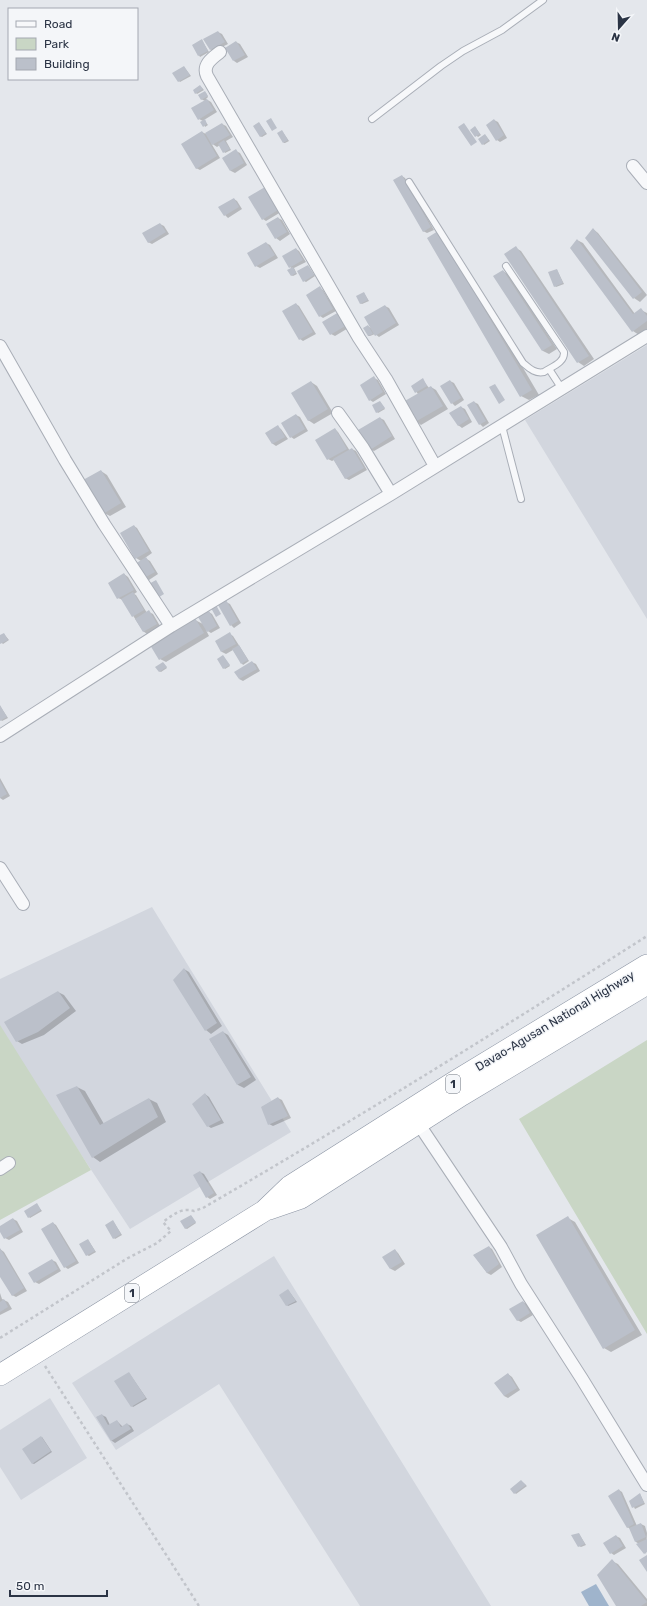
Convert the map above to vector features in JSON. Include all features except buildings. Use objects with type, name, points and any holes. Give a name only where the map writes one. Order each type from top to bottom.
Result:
[{"type":"highway","name":"Davao-Agusan National Highway","points":[[264,1211],[301,1198],[418,1123],[458,1089],[647,965]]},
{"type":"highway","name":"Davao-Agusan National Highway","points":[[0,1375],[264,1211],[290,1186],[458,1089],[647,984]]},
{"type":"street","points":[[220,52],[210,60],[206,69],[207,76],[359,338],[386,379],[435,466]]},
{"type":"street","points":[[633,166],[647,182]]},
{"type":"street","points":[[0,736],[171,626],[391,494],[647,336]]},
{"type":"street","points":[[0,346],[65,460],[104,524],[171,626]]},
{"type":"street","points":[[338,413],[363,448],[391,494]]},
{"type":"street","points":[[0,868],[23,904]]},
{"type":"street","points":[[418,1123],[501,1247],[521,1284],[582,1379],[647,1485]]},
{"type":"lane","points":[[372,119],[441,66],[463,51],[502,30],[543,0]]},
{"type":"lane","points":[[409,182],[523,363],[536,372],[541,373],[561,361],[563,359],[564,352],[506,266]]},
{"type":"lane","points":[[549,369],[562,389]]},
{"type":"lane","points":[[502,426],[521,499]]},
{"type":"path","points":[[0,1338],[128,1258],[157,1243],[171,1232],[163,1222],[178,1212],[188,1209],[194,1211],[203,1208],[282,1162],[647,936]]},
{"type":"path","points":[[36,1352],[76,1412],[199,1606]]},
{"type":"shaded area","points":[[647,345],[647,619],[525,420]]},
{"type":"shaded area","points":[[152,907],[291,1132],[130,1229],[0,1031],[0,979]]},
{"type":"shaded area","points":[[274,1256],[491,1606],[360,1606],[219,1384],[116,1450],[72,1383]]},
{"type":"shaded area","points":[[50,1398],[87,1458],[21,1500],[0,1467],[0,1430]]},
{"type":"green space","points":[[0,1025],[91,1170],[0,1220]]},
{"type":"green space","points":[[647,1040],[647,1334],[519,1119]]},
{"type":"water","points":[[596,1584],[609,1606],[589,1606],[581,1592]]}]
